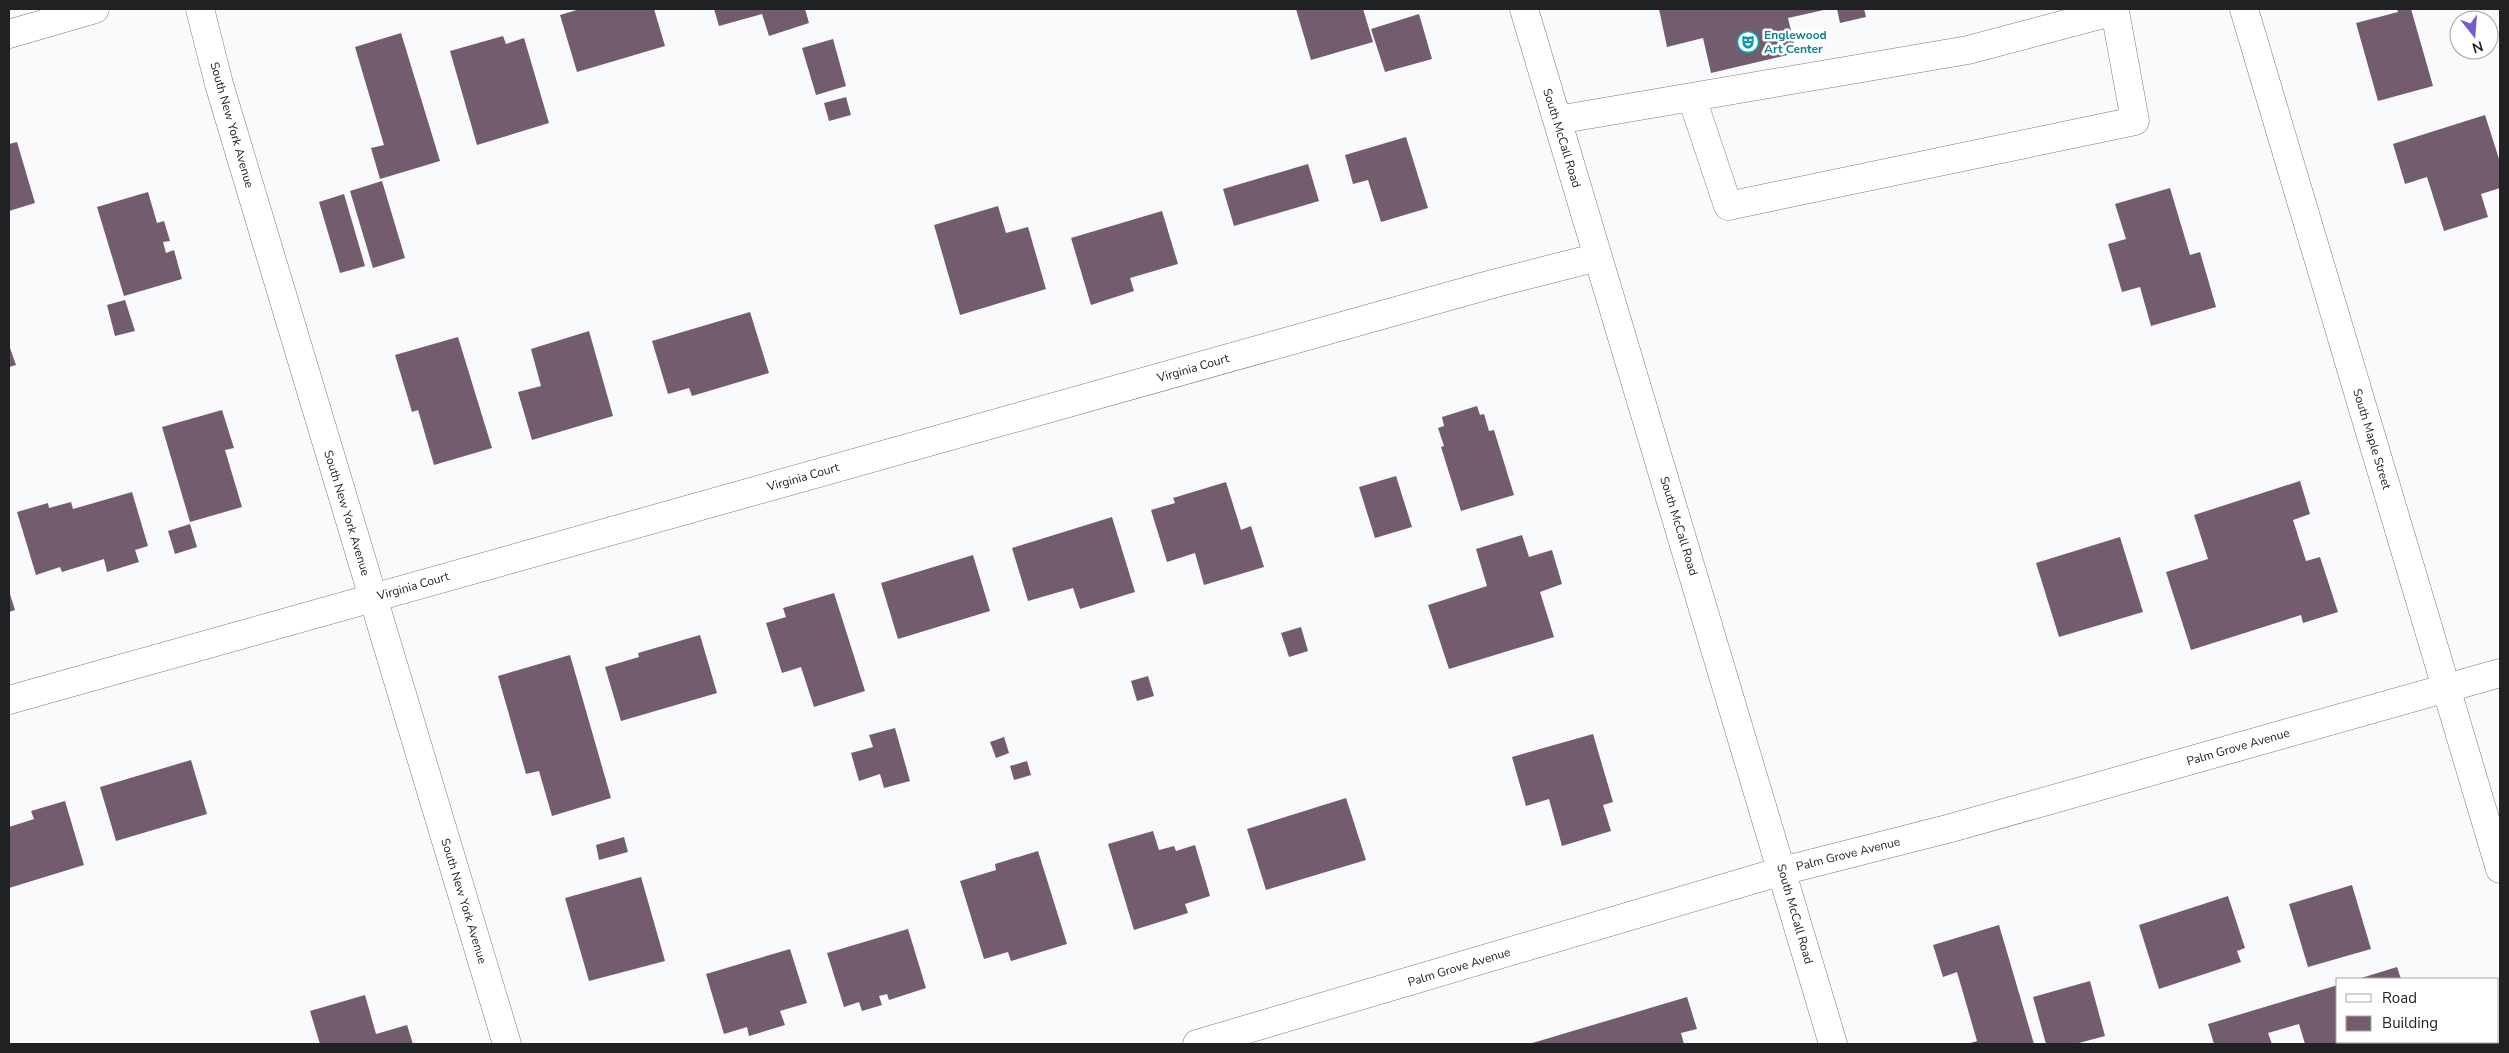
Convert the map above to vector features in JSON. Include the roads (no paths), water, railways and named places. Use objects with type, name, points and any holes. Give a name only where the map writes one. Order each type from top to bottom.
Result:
[{"type":"street","points":[[9,34],[34,16],[95,9]]},
{"type":"street","name":"South New York Avenue","points":[[200,9],[222,94],[507,1044]]},
{"type":"street","name":"South McCall Road","points":[[1524,9],[1833,1044]]},
{"type":"street","name":"South Maple Street","points":[[2244,9],[2500,869]]},
{"type":"street","points":[[1557,120],[1968,50],[2115,10],[2135,121],[1728,206],[1692,98]]},
{"type":"street","name":"Virginia Court","points":[[9,700],[1486,286],[1598,257]]},
{"type":"street","name":"Palm Grove Avenue","points":[[1197,1044],[1782,871],[1952,828],[2500,673]]},
{"type":"place","name":"Englewood Art Center","points":[[1748,42]]}]
